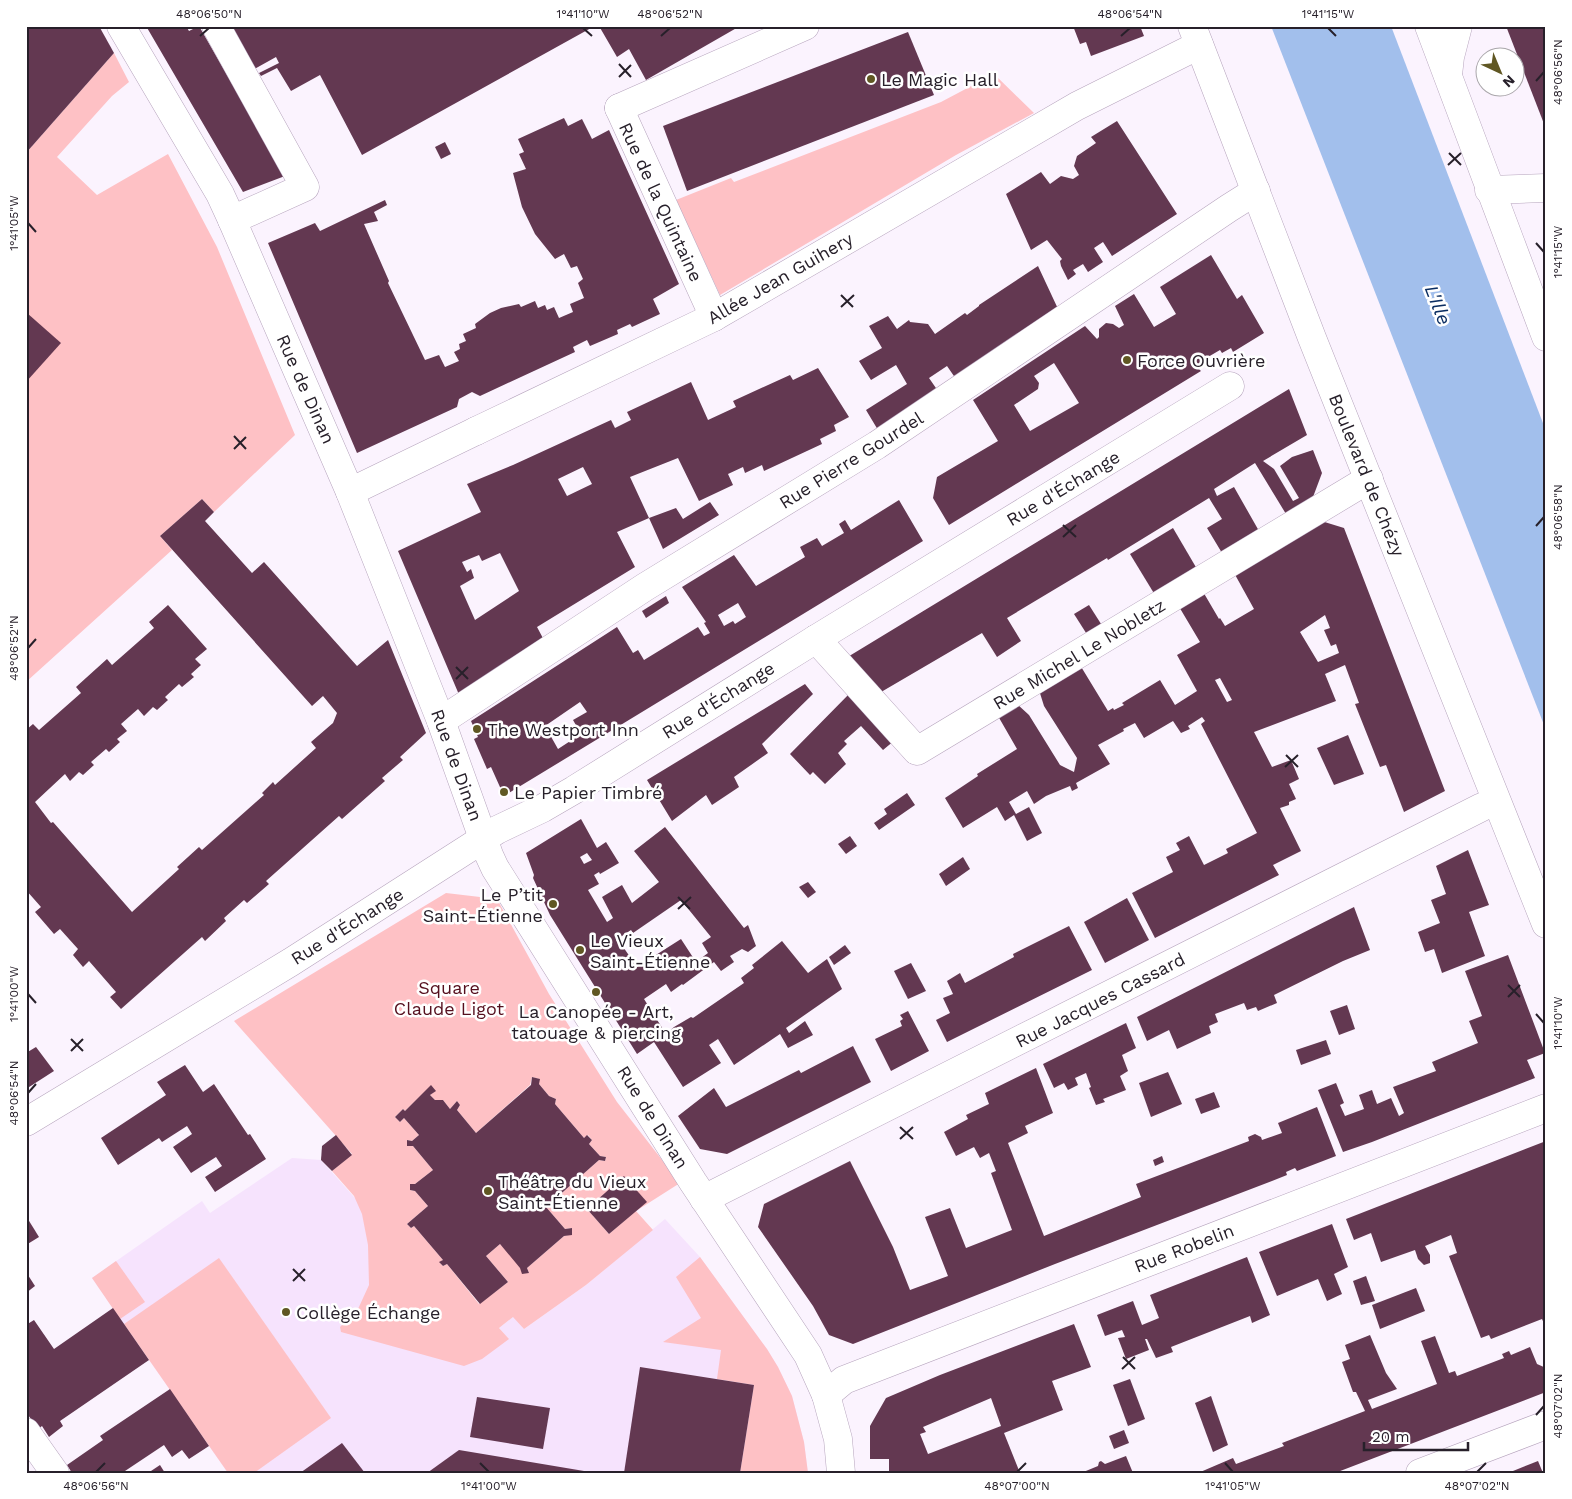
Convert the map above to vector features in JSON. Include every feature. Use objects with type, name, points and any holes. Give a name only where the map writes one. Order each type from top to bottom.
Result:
[{"type":"street","name":"Rue de Dinan","points":[[122,26],[220,194],[232,220],[350,492],[441,721],[496,868],[704,1199],[808,1355],[826,1395],[838,1439],[841,1473]]},
{"type":"street","points":[[216,26],[305,187],[232,220]]},
{"type":"street","name":"Rue de la Quintaine","points":[[714,317],[619,108],[805,26]]},
{"type":"street","points":[[1429,26],[1489,190],[1546,337]]},
{"type":"street","points":[[1448,75],[1458,26]]},
{"type":"street","name":"Boulevard de Chézy","points":[[1195,36],[1312,338],[1546,924]]},
{"type":"street","name":"Allée Jean Guihery","points":[[350,492],[714,317],[1195,36]]},
{"type":"street","points":[[1489,190],[1546,188]]},
{"type":"street","name":"Rue Pierre Gourdel","points":[[441,721],[645,587],[877,445],[1229,208],[1256,192]]},
{"type":"street","name":"Rue d'Échange","points":[[26,1122],[291,962],[497,830],[543,808],[574,790],[816,639],[1230,386]]},
{"type":"street","name":"Rue Michel Le Nobletz","points":[[816,639],[917,751],[1369,479]]},
{"type":"street","name":"Rue Jacques Cassard","points":[[704,1199],[1482,806],[1496,801]]},
{"type":"street","name":"Rue Robelin","points":[[826,1395],[844,1380],[1546,1108]]},
{"type":"street","points":[[1420,1473],[1546,1425]]},
{"type":"street","points":[[26,1432],[55,1473]]},
{"type":"shaded area","name":"Collège Échange","points":[[292,1158],[321,1160],[397,1245],[509,1339],[499,1328],[514,1316],[524,1329],[586,1285],[665,1219],[700,1257],[778,1367],[792,1396],[804,1442],[808,1473],[228,1473],[92,1278],[202,1201],[210,1213]]},
{"type":"green space","points":[[114,53],[129,82],[112,96],[57,157],[97,195],[168,154],[217,247],[295,435],[214,512],[202,499],[160,536],[172,550],[26,682],[26,153]]},
{"type":"green space","points":[[994,74],[1034,113],[956,155],[720,295],[676,200],[731,178],[734,182],[941,102]]},
{"type":"green space","name":"Square Claude Ligot","points":[[446,893],[497,899],[549,994],[617,1102],[680,1183],[636,1211],[653,1230],[586,1285],[524,1329],[513,1317],[499,1328],[509,1339],[482,1359],[464,1366],[341,1332],[340,1327],[358,1309],[369,1285],[368,1245],[362,1214],[354,1196],[332,1171],[352,1154],[234,1021]],"holes":[[[532,1077],[539,1079],[539,1084],[549,1096],[556,1099],[555,1104],[584,1138],[588,1135],[592,1140],[589,1144],[600,1156],[606,1157],[605,1161],[599,1160],[546,1207],[565,1229],[572,1228],[572,1234],[564,1236],[527,1268],[529,1273],[500,1244],[486,1256],[508,1282],[479,1304],[447,1264],[443,1266],[440,1263],[443,1260],[414,1226],[411,1228],[407,1224],[428,1206],[415,1191],[410,1190],[410,1185],[415,1184],[433,1170],[413,1146],[407,1146],[407,1140],[412,1141],[419,1135],[404,1118],[400,1122],[395,1117],[403,1109],[405,1111],[431,1086],[435,1091],[430,1095],[435,1100],[443,1100],[450,1109],[457,1101],[460,1105],[457,1110],[476,1133],[530,1085]],[[624,1177],[646,1202],[609,1234],[587,1209]]]},
{"type":"green space","points":[[700,1257],[778,1367],[792,1396],[804,1442],[808,1473],[740,1473],[754,1385],[717,1379],[721,1350],[663,1342],[701,1318],[676,1277]]},
{"type":"green space","points":[[219,1258],[331,1418],[254,1473],[228,1473],[124,1324]]},
{"type":"green space","points":[[116,1261],[145,1302],[120,1319],[92,1278]]},
{"type":"water","name":"L'Ille","points":[[1271,26],[1391,26],[1546,431],[1546,730]]},
{"type":"building","points":[[26,26],[99,26],[114,53],[26,153]]},
{"type":"building","points":[[146,26],[186,26],[189,31],[199,26],[285,176],[243,192]]},
{"type":"building","points":[[224,26],[590,26],[591,28],[362,155],[320,75],[291,91],[277,68],[261,76],[259,73],[279,63],[276,57],[249,72]]},
{"type":"building","points":[[599,26],[740,26],[646,80],[629,49],[617,57]]},
{"type":"building","points":[[1073,26],[1140,26],[1144,36],[1091,56],[1086,42],[1080,44]]},
{"type":"building","points":[[1506,26],[1546,26],[1546,129],[1524,72],[1524,48],[1515,48]]},
{"type":"building","points":[[908,32],[934,95],[687,191],[663,126]]},
{"type":"building","points":[[564,118],[568,126],[582,119],[592,139],[609,130],[679,284],[653,299],[660,314],[632,327],[630,324],[617,330],[618,334],[590,346],[587,340],[573,347],[575,352],[480,396],[472,392],[459,399],[457,407],[357,453],[268,243],[315,223],[320,231],[385,200],[387,205],[374,212],[378,221],[364,224],[389,281],[388,283],[425,360],[439,355],[445,367],[459,361],[454,352],[460,349],[459,344],[466,341],[463,334],[476,328],[475,324],[490,313],[501,308],[519,304],[521,307],[535,301],[538,308],[545,305],[547,310],[554,307],[559,318],[573,312],[570,304],[584,298],[578,283],[583,279],[577,266],[571,268],[564,254],[555,259],[535,234],[522,207],[513,173],[526,169],[519,154],[524,152],[518,139]]},
{"type":"building","points":[[1117,121],[1177,214],[1112,256],[1103,242],[1094,248],[1103,262],[1088,272],[1083,264],[1073,270],[1076,274],[1068,280],[1061,266],[1060,261],[1062,259],[1047,240],[1031,250],[1006,194],[1041,172],[1050,184],[1061,176],[1073,179],[1079,175],[1074,166],[1077,156],[1096,143],[1091,137]]},
{"type":"building","points":[[445,142],[451,154],[441,159],[435,147]]},
{"type":"building","points":[[1211,255],[1237,299],[1242,295],[1264,333],[1233,352],[1231,348],[1222,353],[1220,350],[1208,357],[1198,368],[1201,371],[949,525],[933,498],[937,477],[998,441],[973,400],[1085,326],[1097,339],[1099,337],[1099,329],[1106,323],[1113,324],[1119,328],[1124,325],[1115,306],[1134,294],[1154,327],[1176,314],[1160,287]],"holes":[[[1054,363],[1079,403],[1030,431],[1014,405],[1038,389],[1039,383],[1034,376]]]},
{"type":"building","points":[[1038,266],[1059,311],[956,379],[947,366],[929,378],[938,391],[878,430],[866,410],[907,384],[896,365],[871,380],[859,361],[882,348],[869,326],[888,316],[897,329],[909,320],[910,322],[928,324],[935,334],[965,313],[967,315]]},
{"type":"building","points":[[27,313],[61,343],[26,382],[26,315]]},
{"type":"building","points":[[818,368],[849,417],[834,425],[836,431],[820,439],[822,444],[764,471],[762,465],[745,473],[743,467],[728,474],[733,485],[699,501],[678,458],[630,477],[649,518],[617,532],[635,567],[537,627],[545,642],[460,697],[398,551],[481,512],[467,484],[611,420],[615,428],[631,420],[627,412],[691,382],[708,420],[736,407],[733,401],[790,375],[793,380]],"holes":[[[583,467],[592,484],[567,496],[558,479]],[[500,553],[519,591],[475,620],[460,586],[474,578],[471,569],[467,572],[462,562],[479,555],[482,561]]]},
{"type":"building","points":[[1289,389],[1307,435],[1263,461],[1274,469],[1293,501],[1299,498],[1280,466],[1292,457],[1313,450],[1322,473],[1313,497],[1286,514],[1255,463],[1214,489],[1217,496],[1234,487],[1259,531],[1222,553],[1207,528],[1222,519],[1209,498],[1108,560],[1107,558],[1007,618],[1021,641],[997,657],[982,633],[876,695],[846,658]]},
{"type":"building","points":[[202,499],[214,512],[205,521],[252,573],[264,562],[357,666],[388,640],[426,733],[400,757],[403,760],[382,778],[385,781],[342,819],[339,816],[266,881],[269,884],[247,903],[244,900],[224,918],[226,921],[205,941],[202,937],[121,1009],[110,997],[116,992],[89,961],[83,967],[73,955],[78,949],[60,929],[54,934],[35,912],[41,907],[26,890],[26,730],[33,724],[39,730],[81,693],[76,687],[107,659],[112,665],[154,628],[149,622],[168,605],[207,649],[195,659],[201,665],[191,674],[194,677],[182,687],[179,684],[165,697],[168,700],[157,710],[153,707],[144,716],[138,709],[121,724],[127,731],[117,739],[120,742],[109,752],[106,749],[91,762],[94,765],[83,775],[79,772],[70,781],[65,774],[35,802],[51,823],[53,822],[132,912],[179,869],[177,867],[199,847],[202,850],[264,795],[262,793],[273,782],[275,785],[316,748],[311,742],[333,723],[337,713],[323,696],[312,706],[160,536]]},
{"type":"building","points":[[899,500],[923,541],[504,796],[491,767],[487,769],[474,739],[478,737],[471,721],[617,627],[633,653],[638,650],[644,660],[698,627],[704,636],[710,633],[704,623],[706,622],[682,587],[734,555],[756,586],[805,557],[800,547],[817,538],[822,546],[844,533],[839,524],[845,520],[851,530]],"holes":[[[738,603],[746,617],[735,624],[733,621],[724,626],[718,615]],[[580,702],[587,712],[573,720],[581,734],[558,749],[545,726]]]},
{"type":"building","points":[[710,502],[719,515],[663,549],[649,518],[676,508],[683,519]]},
{"type":"building","points":[[1318,520],[1344,528],[1445,791],[1404,812],[1386,765],[1380,767],[1355,704],[1359,703],[1345,665],[1325,674],[1336,701],[1254,732],[1272,767],[1291,760],[1299,779],[1289,784],[1296,799],[1289,802],[1289,805],[1280,808],[1301,851],[1273,865],[1279,875],[1155,938],[1132,893],[1173,872],[1166,857],[1180,850],[1176,843],[1189,836],[1204,865],[1228,853],[1226,849],[1257,833],[1201,724],[1205,721],[1202,717],[1188,726],[1190,729],[1181,733],[1173,721],[1144,738],[1135,723],[1098,745],[1110,764],[1076,783],[1078,788],[1072,791],[1070,786],[1046,796],[1034,804],[1027,791],[1009,802],[1016,814],[1029,807],[1042,833],[1027,841],[1014,815],[1005,821],[997,807],[963,828],[945,798],[978,776],[977,774],[1017,749],[998,716],[1017,704],[1029,715],[1060,765],[1074,772],[1077,758],[1044,706],[1039,690],[1080,665],[1108,711],[1124,705],[1122,703],[1160,680],[1175,705],[1197,691],[1177,655],[1200,642],[1178,605],[1202,590],[1225,626],[1254,609],[1233,571]],"holes":[[[1325,615],[1330,628],[1324,630],[1331,646],[1336,644],[1339,653],[1318,662],[1300,632]],[[1220,678],[1232,700],[1227,702],[1215,680]]]},
{"type":"building","points":[[1173,528],[1197,569],[1155,595],[1130,554]]},
{"type":"building","points":[[666,596],[669,603],[646,618],[642,611]]},
{"type":"building","points":[[1089,605],[1103,627],[1088,636],[1074,614]]},
{"type":"building","points":[[805,684],[813,694],[762,744],[768,753],[734,777],[739,787],[712,805],[706,795],[672,821],[647,780]]},
{"type":"building","points":[[851,692],[895,740],[883,750],[861,726],[844,741],[847,744],[838,753],[846,764],[825,784],[813,772],[810,775],[790,754]]},
{"type":"building","points":[[1348,735],[1364,774],[1334,785],[1317,748]]},
{"type":"building","points":[[907,793],[915,805],[879,830],[874,823],[887,814],[884,809]]},
{"type":"building","points":[[581,819],[597,848],[606,842],[619,863],[600,874],[599,872],[594,875],[599,884],[588,890],[607,922],[613,918],[602,897],[622,885],[632,903],[659,882],[634,851],[665,827],[744,928],[748,925],[756,946],[748,952],[742,949],[730,956],[734,962],[721,971],[714,962],[671,992],[666,984],[644,999],[666,1034],[744,983],[741,978],[754,968],[752,965],[782,941],[808,973],[827,959],[842,989],[786,1028],[789,1033],[805,1021],[813,1035],[788,1048],[780,1034],[734,1065],[718,1039],[709,1045],[721,1063],[683,1087],[654,1042],[637,1054],[550,915],[533,878],[534,875],[526,853]],"holes":[[[587,853],[592,860],[584,864],[580,857]],[[681,900],[711,937],[702,943],[708,953],[696,962],[681,939],[637,967],[619,941],[616,940],[631,930],[633,933]]]},
{"type":"building","points":[[850,836],[857,846],[846,854],[838,844]]},
{"type":"building","points":[[1468,850],[1489,905],[1469,912],[1485,956],[1442,973],[1434,949],[1425,952],[1418,932],[1440,923],[1431,900],[1446,894],[1436,866]]},
{"type":"building","points":[[963,857],[970,869],[946,886],[939,874]]},
{"type":"building","points":[[808,882],[816,892],[808,898],[799,887]]},
{"type":"building","points":[[1127,898],[1149,940],[1105,963],[1084,922]]},
{"type":"building","points":[[1354,907],[1370,950],[1274,995],[1277,1003],[1258,1011],[1256,1007],[1247,1010],[1244,1003],[1215,1014],[1218,1022],[1209,1026],[1211,1033],[1177,1049],[1169,1030],[1147,1041],[1137,1017]]},
{"type":"building","points":[[1069,926],[1092,970],[947,1042],[936,1020],[950,1013],[943,998],[953,994],[947,981],[960,973],[965,983],[1014,957],[1013,954]]},
{"type":"building","points":[[845,945],[851,953],[834,965],[829,957]]},
{"type":"building","points":[[1508,955],[1545,1053],[1527,1060],[1535,1078],[1343,1152],[1318,1090],[1336,1083],[1344,1103],[1340,1105],[1345,1116],[1364,1109],[1359,1095],[1372,1090],[1377,1104],[1391,1098],[1399,1116],[1404,1113],[1393,1087],[1436,1071],[1432,1062],[1478,1043],[1469,1021],[1482,1016],[1465,971]]},
{"type":"building","points":[[911,963],[926,991],[908,999],[894,971]]},
{"type":"building","points":[[1347,1005],[1355,1029],[1339,1035],[1330,1011]]},
{"type":"building","points":[[908,1011],[929,1051],[891,1071],[875,1039],[902,1026],[900,1021],[903,1019],[900,1015]]},
{"type":"building","points":[[1126,1023],[1136,1048],[1122,1055],[1128,1071],[1120,1076],[1126,1090],[1103,1099],[1105,1102],[1096,1105],[1089,1088],[1091,1087],[1086,1073],[1075,1078],[1078,1085],[1068,1090],[1064,1083],[1054,1088],[1043,1064]]},
{"type":"building","points":[[1326,1040],[1331,1054],[1301,1065],[1296,1050]]},
{"type":"building","points":[[853,1046],[871,1082],[727,1154],[700,1149],[678,1116],[714,1088],[726,1107],[799,1070],[801,1073]]},
{"type":"building","points":[[36,1047],[54,1071],[26,1089],[26,1053]]},
{"type":"building","points":[[185,1065],[203,1092],[214,1084],[266,1159],[215,1192],[205,1177],[222,1166],[216,1157],[191,1173],[173,1147],[192,1134],[187,1126],[162,1142],[159,1138],[118,1165],[101,1138],[166,1095],[157,1082]]},
{"type":"building","points":[[1036,1068],[1053,1113],[1025,1126],[1028,1133],[1008,1143],[1044,1236],[1141,1197],[1136,1184],[1249,1141],[1248,1137],[1255,1134],[1261,1137],[1262,1140],[1282,1133],[1278,1123],[1317,1107],[1336,1156],[1297,1171],[1295,1168],[1286,1172],[1287,1175],[1272,1181],[853,1344],[829,1335],[813,1306],[758,1227],[764,1204],[850,1161],[893,1247],[910,1290],[948,1276],[925,1217],[950,1208],[966,1248],[1012,1230],[991,1173],[996,1171],[989,1153],[980,1158],[974,1147],[956,1156],[944,1132],[968,1119],[966,1115],[989,1104],[985,1093]]},
{"type":"building","points":[[1168,1072],[1182,1104],[1151,1117],[1139,1083]]},
{"type":"building","name":"Théâtre du Vieux Saint-Étienne","points":[[532,1077],[540,1079],[539,1084],[549,1096],[556,1099],[555,1104],[584,1138],[587,1135],[592,1140],[589,1144],[600,1156],[606,1157],[605,1161],[599,1160],[546,1207],[565,1229],[572,1228],[572,1235],[564,1236],[527,1268],[529,1273],[522,1274],[520,1268],[500,1244],[486,1256],[508,1282],[480,1304],[447,1264],[443,1266],[439,1262],[443,1260],[414,1226],[411,1228],[407,1224],[428,1206],[415,1191],[410,1190],[410,1184],[415,1184],[433,1170],[413,1146],[407,1146],[407,1140],[412,1141],[419,1135],[404,1118],[400,1122],[395,1117],[403,1109],[405,1111],[431,1085],[436,1091],[430,1095],[435,1100],[443,1100],[450,1109],[457,1101],[460,1105],[457,1110],[476,1133],[531,1085]]},
{"type":"building","points":[[1214,1092],[1220,1107],[1201,1114],[1195,1099]]},
{"type":"building","points":[[336,1135],[352,1155],[332,1171],[321,1160],[322,1146]]},
{"type":"building","points":[[1546,1141],[1546,1328],[1542,1319],[1491,1339],[1489,1335],[1481,1338],[1449,1256],[1457,1253],[1451,1235],[1425,1246],[1430,1255],[1430,1263],[1424,1265],[1418,1259],[1415,1250],[1381,1262],[1371,1233],[1354,1240],[1346,1219]]},
{"type":"building","points":[[1162,1156],[1164,1162],[1155,1166],[1153,1160]]},
{"type":"building","points":[[624,1176],[647,1202],[609,1234],[587,1209]]},
{"type":"building","points":[[26,1216],[39,1237],[26,1245]]},
{"type":"building","points":[[1332,1224],[1348,1267],[1334,1274],[1342,1294],[1327,1301],[1318,1279],[1277,1296],[1259,1252]]},
{"type":"building","points":[[1247,1257],[1270,1315],[1252,1323],[1250,1316],[1171,1347],[1173,1352],[1156,1358],[1147,1339],[1145,1339],[1149,1350],[1126,1359],[1118,1338],[1125,1337],[1122,1330],[1105,1336],[1097,1315],[1133,1301],[1142,1325],[1159,1318],[1150,1295]]},
{"type":"building","points":[[26,1272],[35,1286],[26,1293]]},
{"type":"building","points":[[1366,1276],[1375,1301],[1361,1305],[1353,1281]]},
{"type":"building","points":[[1416,1288],[1425,1311],[1380,1329],[1372,1305]]},
{"type":"building","points":[[113,1308],[149,1360],[60,1421],[63,1426],[49,1437],[42,1426],[38,1429],[26,1412],[26,1325],[34,1320],[54,1349]]},
{"type":"building","points":[[1074,1324],[1091,1367],[1052,1381],[1063,1410],[1004,1433],[1020,1473],[889,1473],[889,1459],[870,1459],[870,1426],[886,1398],[940,1375]],"holes":[[[991,1398],[1001,1426],[928,1454],[920,1434],[926,1432],[923,1427]]]},
{"type":"building","points":[[1370,1335],[1386,1373],[1397,1389],[1368,1400],[1372,1409],[1437,1384],[1421,1341],[1435,1336],[1449,1373],[1455,1371],[1457,1376],[1504,1358],[1502,1354],[1509,1351],[1511,1355],[1530,1347],[1537,1364],[1546,1368],[1546,1392],[1335,1473],[1198,1473],[1233,1458],[1236,1464],[1284,1446],[1282,1443],[1365,1411],[1356,1392],[1353,1392],[1342,1362],[1350,1359],[1345,1345]]},
{"type":"building","points":[[640,1367],[754,1385],[740,1473],[624,1473]]},
{"type":"building","points":[[1130,1379],[1145,1419],[1128,1426],[1113,1385]]},
{"type":"building","points":[[170,1389],[209,1446],[189,1459],[182,1450],[172,1457],[164,1445],[122,1473],[72,1473],[67,1465],[103,1440],[100,1436]]},
{"type":"building","points":[[1211,1396],[1228,1445],[1213,1452],[1195,1403]]},
{"type":"building","points":[[477,1397],[550,1408],[543,1449],[470,1437]]},
{"type":"building","points":[[1124,1430],[1129,1443],[1114,1449],[1109,1436]]},
{"type":"building","points":[[342,1443],[365,1473],[300,1473]]},
{"type":"building","points":[[459,1450],[590,1472],[590,1473],[427,1473]]},
{"type":"building","points":[[1126,1456],[1133,1473],[1081,1473],[1098,1466],[1101,1461],[1105,1464]]},
{"type":"building","points":[[1538,1461],[1543,1473],[1508,1473]]},
{"type":"building","points":[[160,1465],[165,1473],[148,1473]]},
{"type":"place","name":"Le Magic Hall","points":[[871,79]]},
{"type":"place","name":"Force Ouvrière","points":[[1127,360]]},
{"type":"place","name":"The Westport Inn","points":[[477,729]]},
{"type":"place","name":"Le Papier Timbré","points":[[504,792]]},
{"type":"place","name":"Le P’tit Saint-Étienne","points":[[553,904]]},
{"type":"place","name":"Le Vieux Saint-Étienne","points":[[580,950]]},
{"type":"place","name":"La Canopée - Art, tatouage & piercing","points":[[596,992]]},
{"type":"place","name":"Théâtre du Vieux Saint-Étienne","points":[[488,1191]]},
{"type":"place","name":"Collège Échange","points":[[286,1312]]}]
